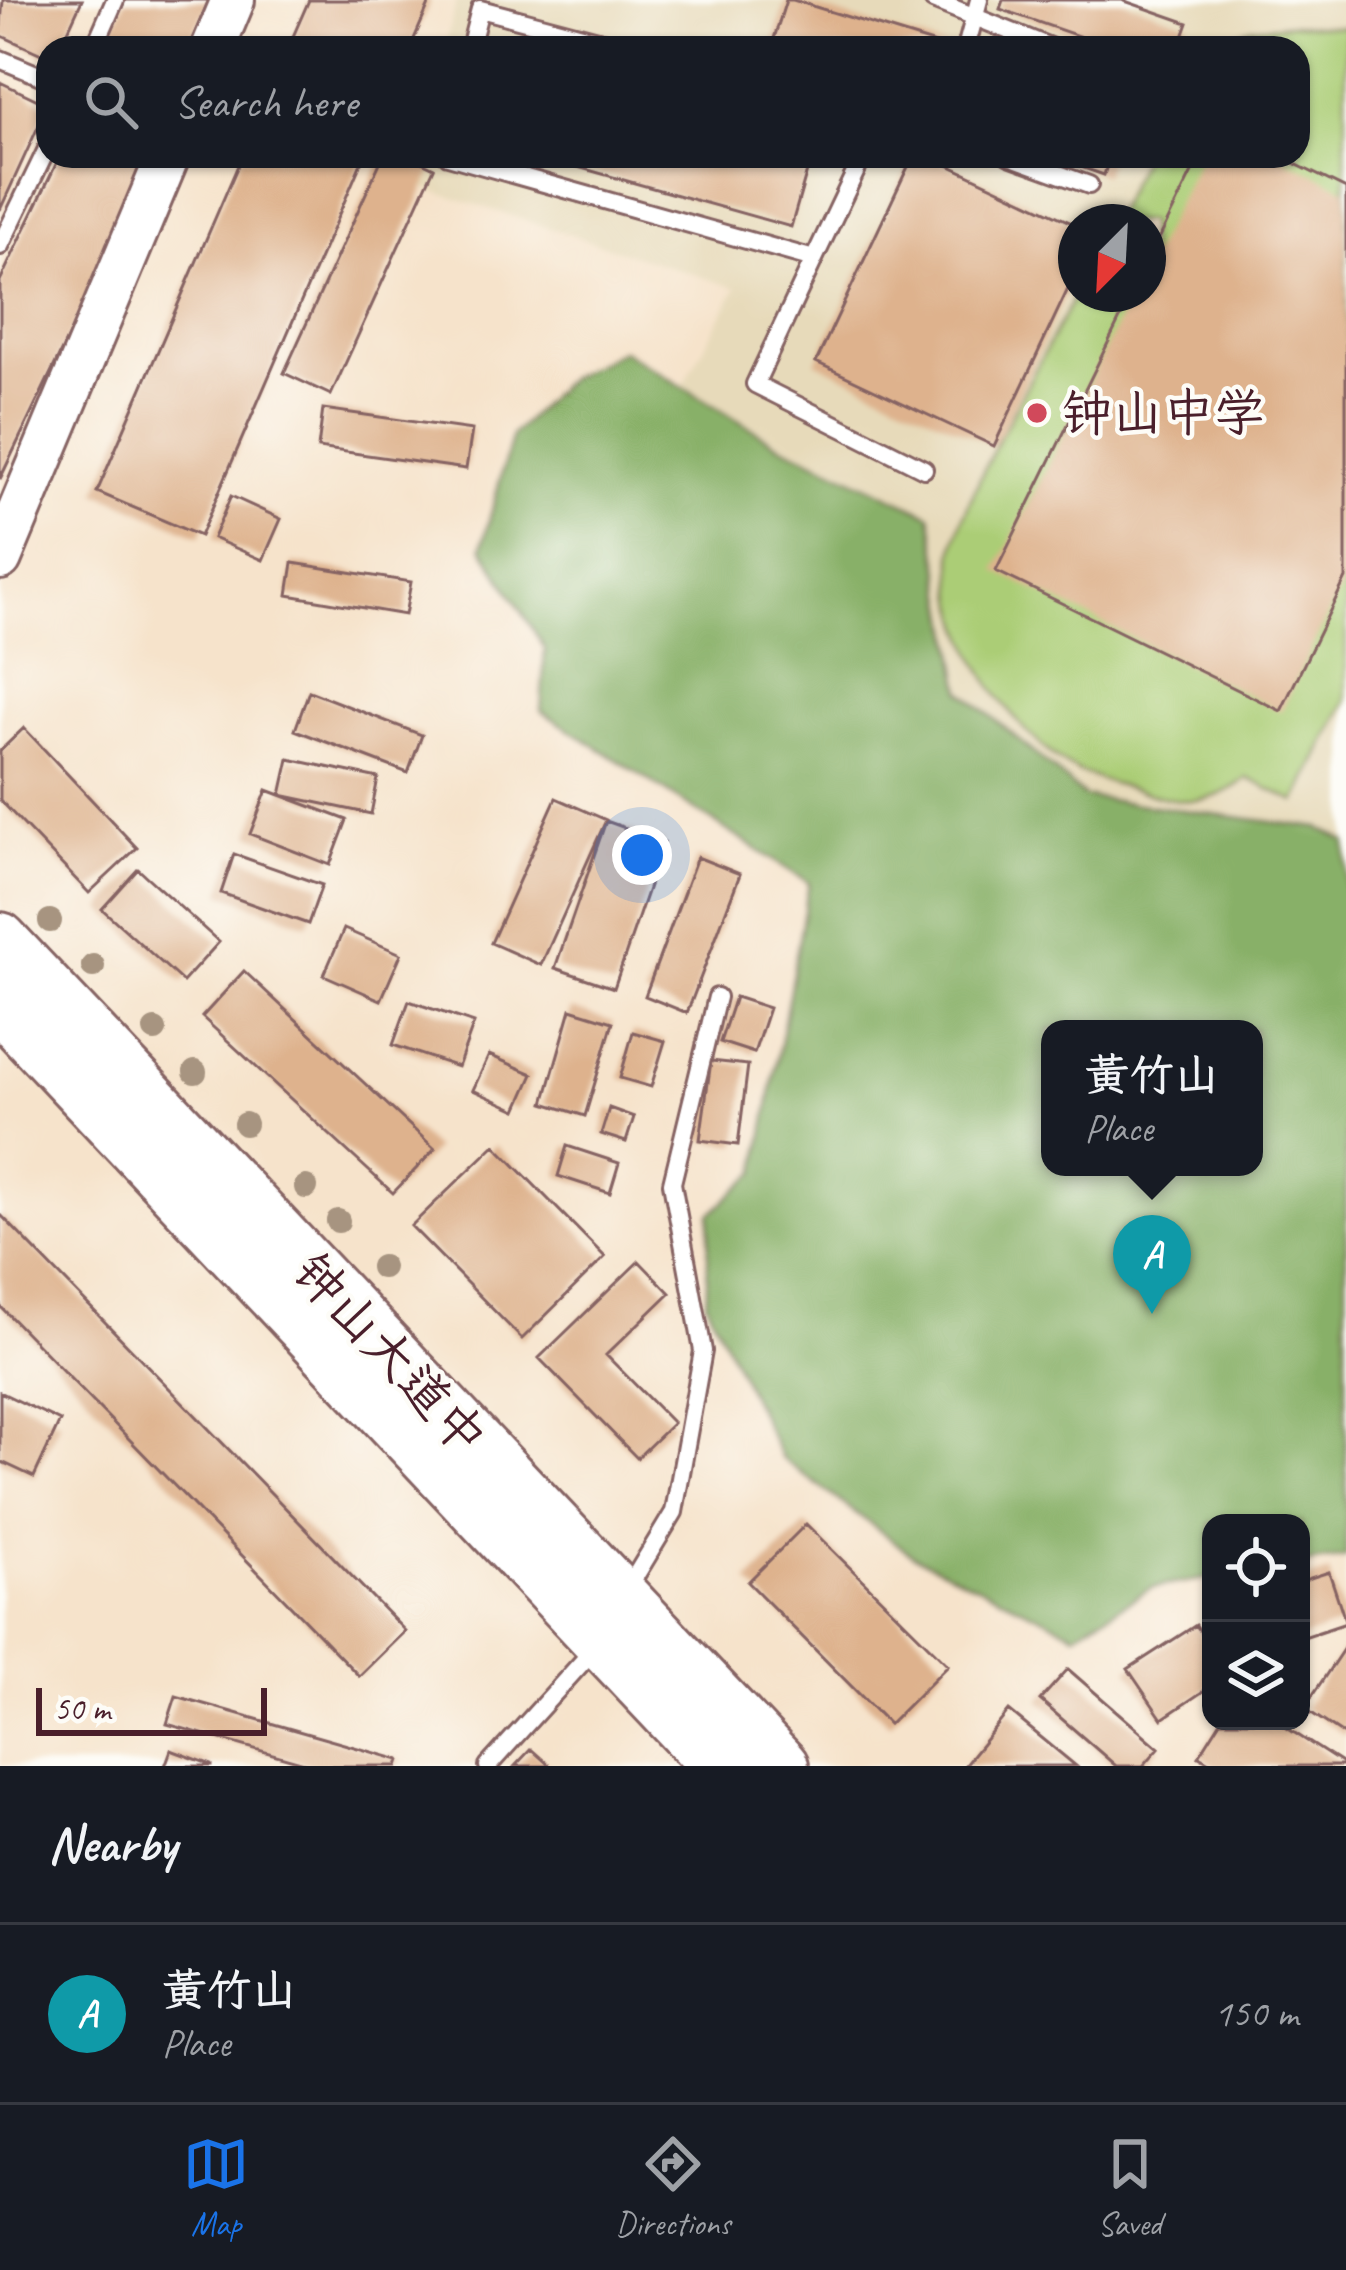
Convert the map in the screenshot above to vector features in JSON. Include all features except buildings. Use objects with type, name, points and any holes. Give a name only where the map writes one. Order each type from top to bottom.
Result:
[{"type":"highway","name":"钟山大道中","points":[[0,940],[611,1621],[719,1766]]},
{"type":"highway","name":"钟山大道中","points":[[0,1004],[611,1621],[781,1766]]},
{"type":"street","points":[[218,36],[233,0]]},
{"type":"street","points":[[0,558],[163,168]]},
{"type":"lane","points":[[99,36],[115,0]]},
{"type":"lane","points":[[933,0],[976,9],[1029,36]]},
{"type":"lane","points":[[473,36],[480,9],[582,36]]},
{"type":"lane","points":[[0,59],[36,74]]},
{"type":"lane","points":[[0,246],[38,168]]},
{"type":"lane","points":[[490,168],[814,260]]},
{"type":"lane","points":[[857,168],[755,384],[924,469]]},
{"type":"lane","points":[[1043,168],[1089,185]]},
{"type":"lane","points":[[488,1766],[611,1621],[674,1512],[703,1351],[672,1183],[718,997]]},
{"type":"shaded area","name":"钟山中学","points":[[457,0],[1346,0],[1346,841],[1319,828],[1086,797],[962,691],[931,515],[774,442],[683,385],[737,288],[409,183],[413,168],[1310,168],[1310,36],[447,36]]},
{"type":"green space","points":[[1288,24],[1346,27],[1346,701],[1296,802],[1247,778],[1220,795],[1181,800],[1115,784],[1061,762],[1012,714],[980,667],[959,614],[954,586],[953,557],[970,502],[1066,312],[1166,312],[1166,204],[1120,204],[1137,168],[1310,168],[1310,36],[1234,36],[1252,28]]},
{"type":"green space","points":[[622,350],[774,442],[931,515],[962,691],[1085,797],[1319,828],[1346,841],[1346,1557],[1310,1563],[1310,1514],[1202,1514],[1202,1580],[1151,1588],[1076,1633],[914,1556],[781,1458],[706,1303],[710,1214],[757,1172],[809,883],[541,711],[545,649],[482,547],[512,435],[567,379]]},
{"type":"place","name":"钟山中学","points":[[1037,413]]},
{"type":"place","name":"黄竹山","points":[[1152,1314]]}]
